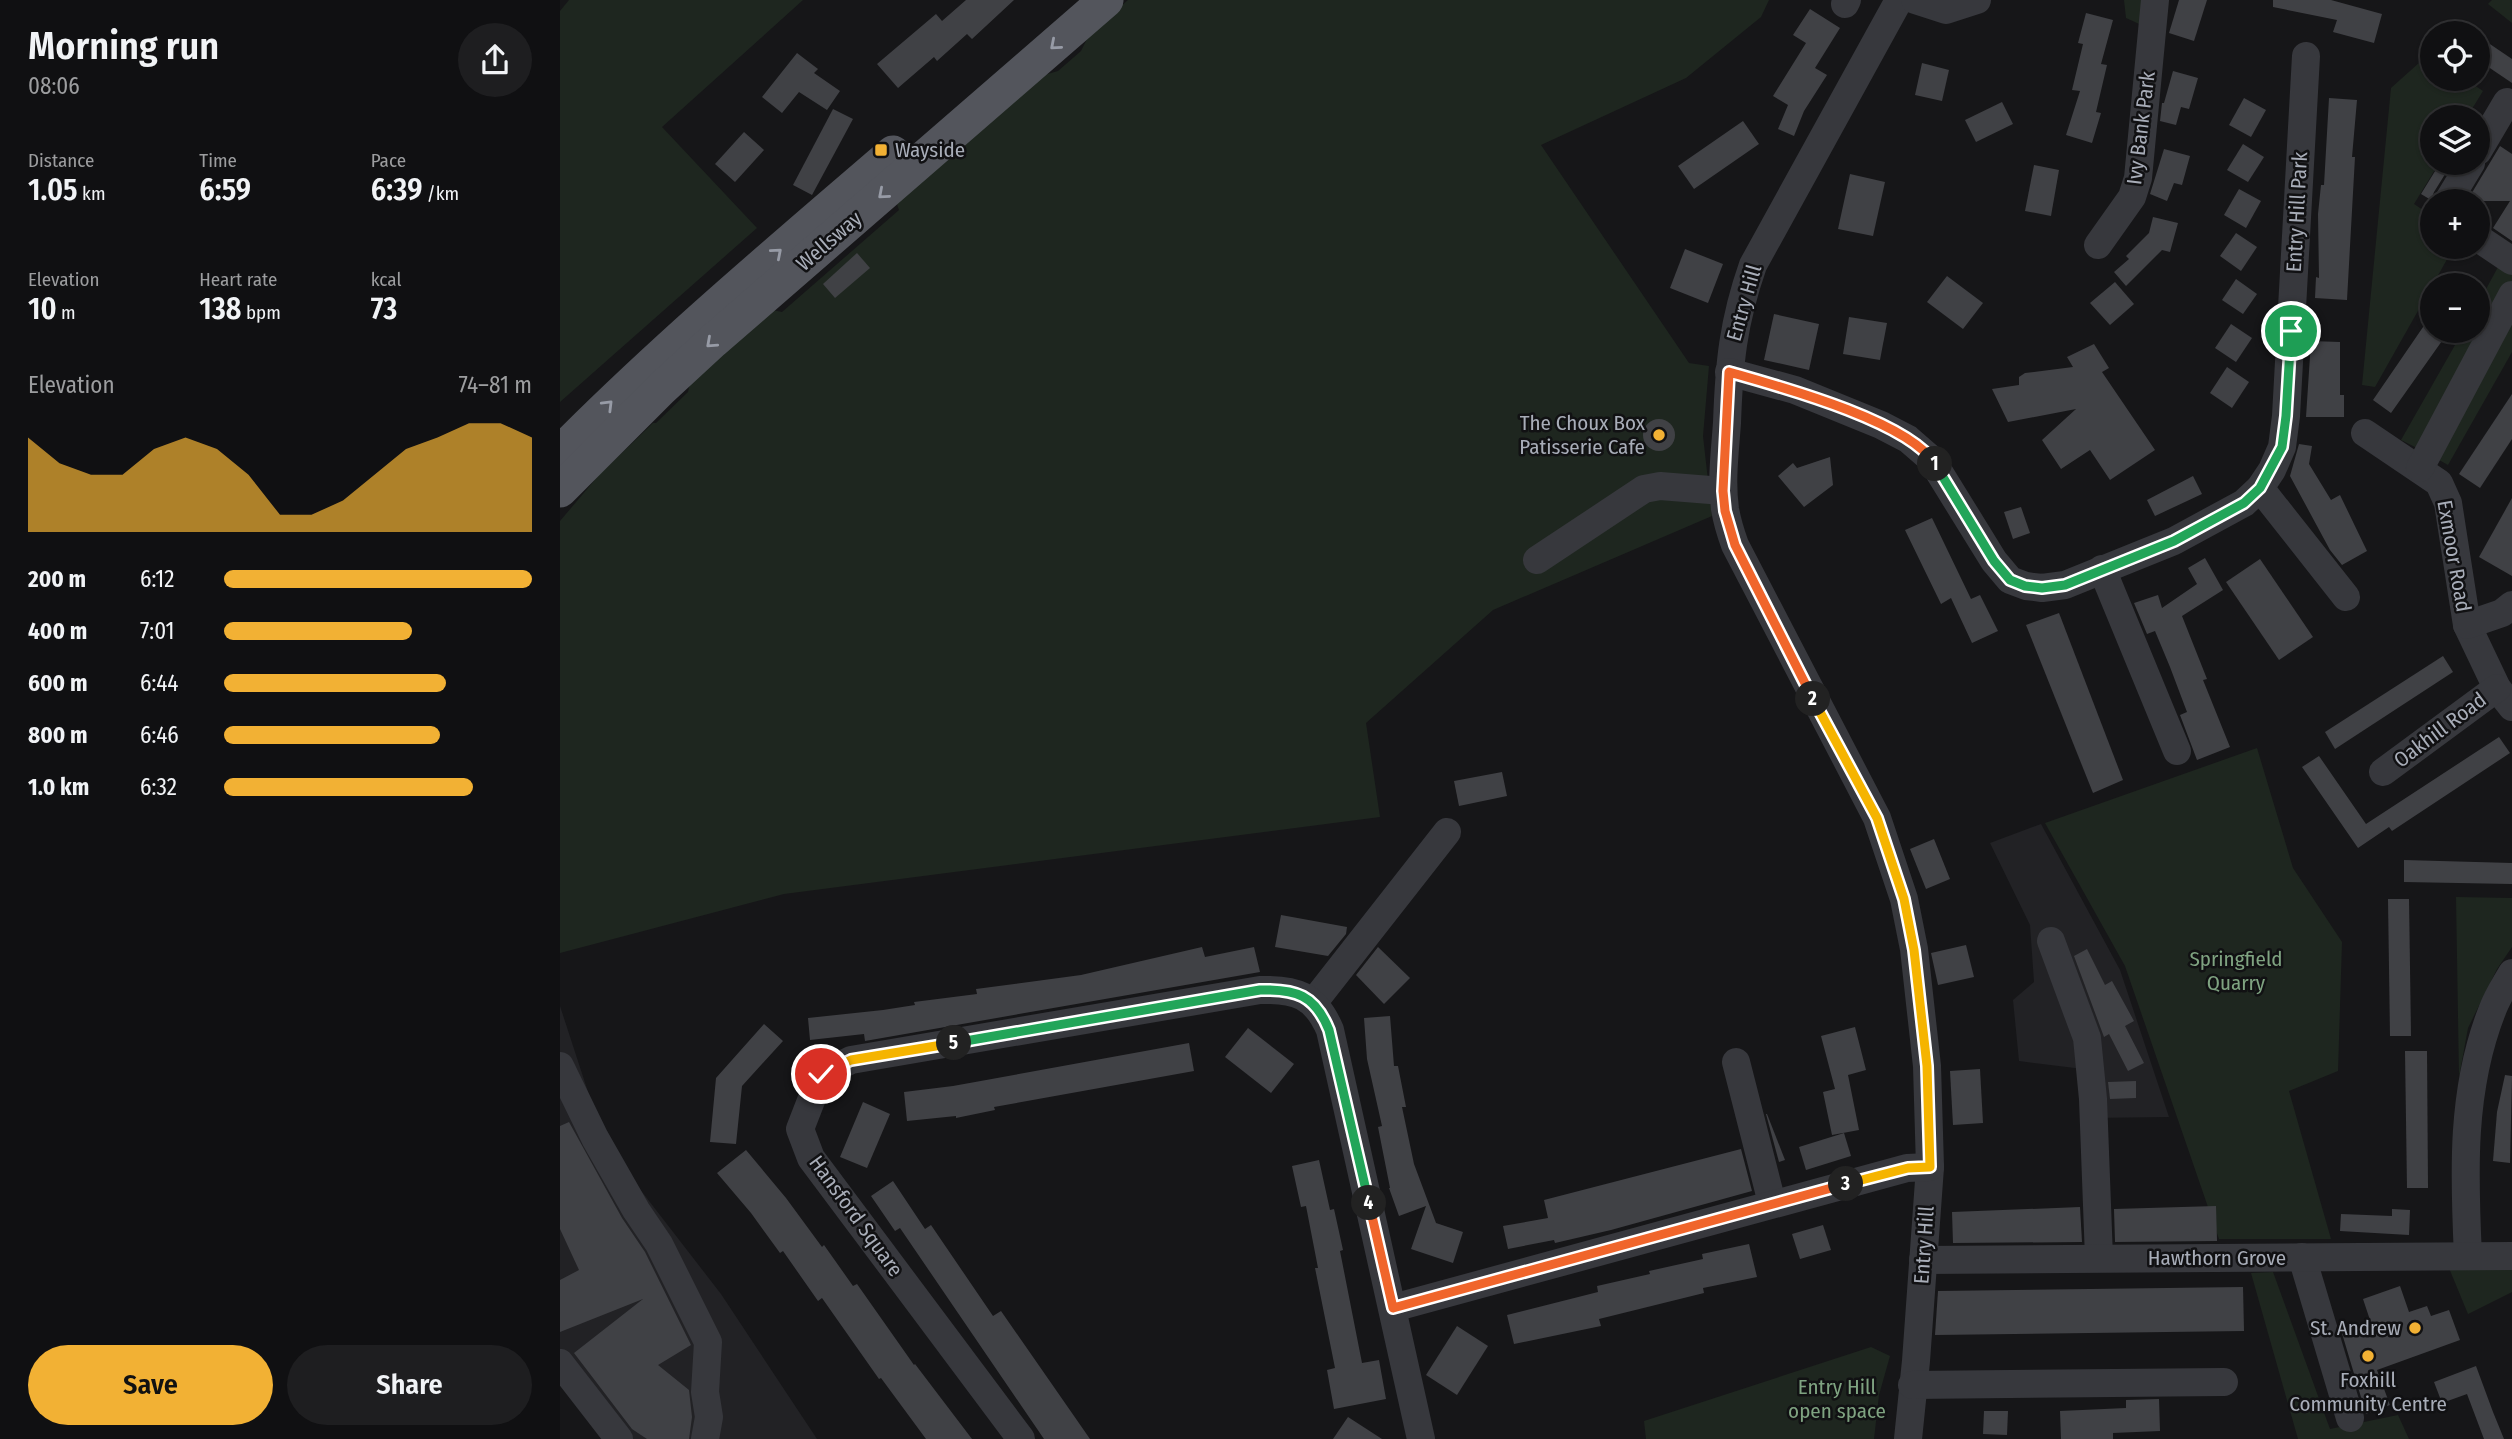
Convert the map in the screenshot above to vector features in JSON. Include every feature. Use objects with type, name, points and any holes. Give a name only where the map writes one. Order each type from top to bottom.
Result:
[{"type":"main road","name":"Wellsway","points":[[560,490],[665,368],[1071,0]]},
{"type":"main road","name":"Wellsway","points":[[560,453],[1106,0]]},
{"type":"street","name":"Entry Hill","points":[[1899,0],[1753,265],[1735,322],[1729,372],[1723,491],[1725,511],[1735,545],[1877,818],[1904,899],[1914,950],[1927,1066],[1930,1167],[1908,1439]]},
{"type":"street","points":[[1915,0],[1946,10],[1977,0]]},
{"type":"street","name":"Ivy Bank Park","points":[[2098,245],[2132,197],[2138,178],[2155,0]]},
{"type":"street","name":"Entry Hill Park","points":[[1729,372],[1795,390],[1881,425],[1908,439],[1931,459],[1994,561],[2010,580],[2025,586],[2042,588],[2065,585],[2174,541],[2244,503],[2260,488],[2282,447],[2306,56]]},
{"type":"street","points":[[2490,131],[2507,102]]},
{"type":"street","points":[[2490,247],[2512,261]]},
{"type":"street","points":[[2420,468],[2512,295]]},
{"type":"street","name":"Exmoor Road","points":[[2365,433],[2439,483],[2448,503],[2467,625],[2504,697]]},
{"type":"street","points":[[1537,560],[1644,489],[1660,486],[1723,491]]},
{"type":"street","points":[[2260,488],[2346,597]]},
{"type":"street","points":[[2102,569],[2177,751]]},
{"type":"street","points":[[2467,625],[2501,613],[2512,605]]},
{"type":"street","name":"Oakhill Road","points":[[2383,772],[2504,697]]},
{"type":"street","points":[[1421,1439],[1329,1030],[1314,1003],[1447,832]]},
{"type":"street","points":[[2051,941],[2087,1038],[2093,1099],[2099,1258]]},
{"type":"street","points":[[2468,1256],[2464,1163],[2470,1089],[2492,1009],[2512,972]]},
{"type":"street","name":"Hansford Square","points":[[1021,1439],[811,1158],[800,1129],[821,1074],[851,1060],[1260,990],[1281,990],[1300,995],[1314,1003]]},
{"type":"street","points":[[1736,1062],[1772,1203]]},
{"type":"street","points":[[560,1066],[595,1138],[636,1210],[659,1244],[708,1342],[705,1392],[709,1417],[705,1439]]},
{"type":"street","points":[[1393,1308],[1772,1203],[1908,1168],[1930,1167]]},
{"type":"street","name":"Hawthorn Grove","points":[[1923,1260],[2512,1256]]},
{"type":"street","points":[[2302,1257],[2350,1418]]},
{"type":"street","points":[[560,1363],[619,1439]]},
{"type":"street","points":[[1912,1385],[2224,1382]]},
{"type":"shaded area","points":[[2041,824],[2120,970],[2169,1117],[2086,1118],[2083,1069],[2019,1061],[2013,1000],[2034,982],[2030,925],[1990,843]]},
{"type":"shaded area","points":[[560,1006],[605,1144],[721,1294],[817,1439],[613,1439],[560,1374]]},
{"type":"green space","points":[[569,0],[803,0],[662,127],[757,228],[560,402],[560,11]]},
{"type":"green space","points":[[1128,0],[1769,0],[1761,17],[1686,78],[1541,145],[1689,363],[1709,366],[1703,436],[1712,516],[1493,610],[1366,723],[1380,817],[784,894],[560,953],[560,521],[599,475],[688,392],[691,378],[772,310],[782,312],[899,210],[896,201],[1041,76],[1058,71],[1081,51],[1090,33]]},
{"type":"green space","points":[[2124,0],[2146,0],[2146,27],[2126,18]]},
{"type":"green space","points":[[2492,0],[2512,0],[2512,23],[2488,4]]},
{"type":"green space","points":[[2420,62],[2420,91],[2483,91],[2474,105],[2420,105],[2420,175],[2432,175],[2423,189],[2420,189],[2414,204],[2420,208],[2420,259],[2447,259],[2439,273],[2420,273],[2420,307],[2375,387],[2362,385],[2391,88]]},
{"type":"green space","points":[[2498,267],[2512,275],[2512,281],[2490,321],[2490,282]]},
{"type":"green space","points":[[2512,312],[2512,352],[2448,465],[2432,456]]},
{"type":"green space","points":[[2456,343],[2478,343],[2419,449],[2401,440]]},
{"type":"green space","name":"Springfield Quarry","points":[[2257,748],[2293,868],[2342,942],[2338,1071],[2289,1091],[2331,1239],[2219,1239],[2125,966],[2045,823]]},
{"type":"green space","points":[[2456,897],[2512,898],[2512,947],[2497,969],[2468,1028],[2459,1077]]},
{"type":"green space","points":[[2512,1267],[2512,1292],[2468,1314],[2449,1268]]},
{"type":"green space","points":[[2273,1272],[2330,1429],[2398,1415],[2409,1439],[2298,1439],[2251,1273]]},
{"type":"green space","name":"Entry Hill open space","points":[[1871,1347],[1890,1356],[1879,1395],[1874,1439],[1646,1439],[1644,1421]]},
{"type":"building","points":[[966,0],[1014,0],[972,39],[967,34],[937,61],[934,57],[898,88],[877,64],[936,14],[942,21]]},
{"type":"building","points":[[2179,0],[2207,0],[2194,41],[2169,33]]},
{"type":"building","points":[[2273,0],[2331,0],[2382,14],[2374,43],[2333,32],[2337,20],[2273,7]]},
{"type":"building","points":[[1810,9],[1840,28],[1815,68],[1827,75],[1804,111],[1794,136],[1778,129],[1788,105],[1773,96],[1806,43],[1793,35]]},
{"type":"building","points":[[2086,13],[2113,20],[2101,64],[2107,65],[2096,112],[2101,113],[2092,143],[2066,135],[2080,91],[2072,90],[2083,44],[2078,43]]},
{"type":"building","points":[[2490,44],[2512,59],[2512,83],[2490,68]]},
{"type":"building","points":[[797,53],[818,69],[814,73],[840,91],[827,110],[799,92],[782,113],[762,97]]},
{"type":"building","points":[[1922,63],[1949,70],[1942,101],[1915,95]]},
{"type":"building","points":[[2173,71],[2198,78],[2189,109],[2181,107],[2176,125],[2160,121],[2162,103]]},
{"type":"building","points":[[2244,98],[2266,110],[2251,137],[2229,125]]},
{"type":"building","points":[[2329,98],[2357,100],[2352,157],[2355,157],[2347,300],[2315,298],[2316,277],[2319,278],[2318,214],[2321,185],[2324,185]]},
{"type":"building","points":[[2002,102],[2013,124],[1976,142],[1965,120]]},
{"type":"building","points":[[833,109],[853,119],[812,195],[793,185]]},
{"type":"building","points":[[1743,121],[1759,144],[1694,189],[1678,166]]},
{"type":"building","points":[[744,132],[764,150],[735,182],[715,164]]},
{"type":"building","points":[[2243,144],[2264,157],[2248,182],[2227,170]]},
{"type":"building","points":[[2500,146],[2512,154],[2512,241],[2493,228],[2510,201],[2490,201],[2490,189],[2474,189],[2483,175],[2490,175],[2490,163]]},
{"type":"building","points":[[2164,149],[2190,156],[2182,185],[2174,183],[2167,201],[2150,194]]},
{"type":"building","points":[[2034,165],[2059,170],[2051,216],[2025,211]]},
{"type":"building","points":[[1850,174],[1885,182],[1873,236],[1838,229]]},
{"type":"building","points":[[2433,175],[2445,175],[2436,189],[2424,189]]},
{"type":"building","points":[[2239,189],[2261,201],[2246,228],[2224,215]]},
{"type":"building","points":[[2153,217],[2178,223],[2170,252],[2162,250],[2126,286],[2114,272],[2129,259],[2126,256],[2149,233]]},
{"type":"building","points":[[2236,233],[2257,247],[2241,271],[2220,256]]},
{"type":"building","points":[[1685,249],[1723,264],[1708,303],[1670,288]]},
{"type":"building","points":[[857,253],[870,268],[835,298],[823,284]]},
{"type":"building","points":[[1947,276],[1983,303],[1963,329],[1927,302]]},
{"type":"building","points":[[2236,279],[2257,294],[2243,314],[2222,300]]},
{"type":"building","points":[[2115,282],[2134,304],[2110,325],[2090,303]]},
{"type":"building","points":[[1774,314],[1819,324],[1809,370],[1764,360]]},
{"type":"building","points":[[1849,317],[1887,323],[1880,360],[1843,354]]},
{"type":"building","points":[[2231,324],[2252,338],[2236,362],[2215,348]]},
{"type":"building","points":[[2420,331],[2420,343],[2441,343],[2391,413],[2373,400]]},
{"type":"building","points":[[2311,341],[2340,342],[2340,395],[2344,395],[2344,417],[2306,417]]},
{"type":"building","points":[[2094,344],[2109,368],[2102,372],[2155,450],[2110,480],[2090,450],[2061,469],[2042,440],[2076,409],[2008,422],[1992,389],[2019,385],[2019,377],[2025,373],[2073,367],[2067,357]]},
{"type":"building","points":[[2227,367],[2249,382],[2232,408],[2210,393]]},
{"type":"building","points":[[2512,394],[2512,439],[2480,488],[2459,474]]},
{"type":"building","name":"The Choux Box Patisserie Cafe","points":[[1659,419],[1671,423],[1675,435],[1671,447],[1659,451],[1647,447],[1643,435],[1647,423]]},
{"type":"building","points":[[2299,444],[2312,446],[2309,464],[2331,500],[2340,495],[2367,551],[2342,565],[2330,550],[2290,476]]},
{"type":"building","points":[[1830,457],[1833,485],[1804,507],[1778,476],[1793,463],[1797,468]]},
{"type":"building","points":[[2193,476],[2202,494],[2155,516],[2147,500]]},
{"type":"building","points":[[2512,498],[2512,576],[2479,557]]},
{"type":"building","points":[[2021,507],[2030,533],[2013,539],[2004,512]]},
{"type":"building","points":[[1932,518],[1971,599],[1980,595],[1998,631],[1972,643],[1951,598],[1941,604],[1905,530]]},
{"type":"building","points":[[2205,558],[2223,590],[2182,616],[2207,679],[2203,680],[2230,747],[2197,760],[2180,715],[2187,712],[2170,667],[2155,631],[2147,634],[2134,603],[2158,595],[2162,608],[2197,584],[2188,568]]},
{"type":"building","points":[[2260,559],[2313,637],[2279,660],[2226,582]]},
{"type":"building","points":[[2059,613],[2123,780],[2093,793],[2026,625]]},
{"type":"building","points":[[2443,656],[2453,672],[2335,749],[2325,732]]},
{"type":"building","points":[[2499,737],[2510,753],[2392,831],[2389,827],[2358,848],[2302,767],[2319,756],[2366,824]]},
{"type":"building","points":[[1502,772],[1507,796],[1459,806],[1454,781]]},
{"type":"building","points":[[1934,839],[1950,879],[1926,889],[1910,849]]},
{"type":"building","points":[[2404,860],[2512,863],[2512,884],[2404,882]]},
{"type":"building","points":[[2388,899],[2409,899],[2411,1036],[2390,1036]]},
{"type":"building","points":[[1281,915],[1347,927],[1346,934],[1328,956],[1275,947]]},
{"type":"building","points":[[1966,945],[1974,977],[1938,985],[1931,953]]},
{"type":"building","points":[[1202,947],[1205,957],[1254,947],[1260,972],[865,1041],[864,1034],[810,1040],[808,1018],[883,1010],[915,1005],[914,1002],[977,994],[976,989],[1081,975]]},
{"type":"building","points":[[1378,947],[1410,978],[1384,1004],[1356,975]]},
{"type":"building","points":[[2087,949],[2105,985],[2112,981],[2134,1021],[2125,1026],[2144,1063],[2128,1071],[2109,1034],[2104,1037],[2074,956]]},
{"type":"building","points":[[1390,1016],[1394,1066],[1398,1066],[1406,1107],[1402,1107],[1414,1164],[1436,1223],[1463,1232],[1453,1263],[1411,1249],[1426,1206],[1399,1216],[1389,1188],[1378,1127],[1382,1126],[1367,1059],[1364,1018]]},
{"type":"building","points":[[764,1024],[783,1041],[742,1086],[736,1144],[710,1142],[716,1078]]},
{"type":"building","points":[[1855,1027],[1866,1070],[1848,1075],[1859,1130],[1832,1135],[1823,1092],[1835,1089],[1821,1036]]},
{"type":"building","points":[[1248,1028],[1294,1064],[1271,1093],[1225,1057]]},
{"type":"building","points":[[1189,1043],[1194,1071],[994,1107],[995,1110],[956,1118],[907,1121],[904,1092],[953,1086]]},
{"type":"building","points":[[2405,1051],[2427,1051],[2428,1188],[2407,1188]]},
{"type":"building","points":[[1980,1069],[1983,1123],[1953,1125],[1950,1071]]},
{"type":"building","points":[[2505,1075],[2512,1076],[2510,1163],[2493,1161],[2497,1112]]},
{"type":"building","points":[[2136,1081],[2136,1098],[2110,1099],[2108,1082]]},
{"type":"building","points":[[863,1102],[890,1114],[867,1168],[840,1157]]},
{"type":"building","points":[[1767,1114],[1785,1160],[1779,1162]]},
{"type":"building","points":[[569,1122],[622,1218],[645,1252],[691,1345],[658,1365],[689,1390],[692,1417],[689,1439],[647,1439],[632,1429],[574,1353],[643,1299],[560,1332],[560,1280],[579,1270],[560,1229],[560,1126]]},
{"type":"building","points":[[1844,1133],[1851,1156],[1806,1170],[1799,1147]]},
{"type":"building","points":[[1741,1149],[1752,1191],[1611,1230],[1555,1243],[1554,1240],[1508,1249],[1503,1226],[1548,1218],[1544,1200]]},
{"type":"building","points":[[746,1150],[822,1247],[824,1245],[853,1286],[857,1284],[914,1365],[972,1439],[926,1439],[881,1378],[879,1379],[822,1298],[818,1301],[783,1251],[780,1253],[717,1173]]},
{"type":"building","points":[[1319,1160],[1330,1210],[1334,1209],[1343,1250],[1340,1251],[1362,1363],[1379,1360],[1386,1399],[1334,1409],[1327,1370],[1335,1368],[1315,1268],[1318,1268],[1306,1206],[1301,1207],[1292,1166]]},
{"type":"building","points":[[893,1181],[925,1229],[931,1225],[993,1316],[1001,1311],[1090,1439],[1044,1439],[900,1228],[895,1231],[871,1196]]},
{"type":"building","points":[[2216,1206],[2217,1241],[2115,1242],[2114,1209]]},
{"type":"building","points":[[2080,1207],[2082,1242],[1953,1243],[1952,1212]]},
{"type":"building","points":[[2392,1209],[2410,1210],[2409,1235],[2340,1231],[2341,1214],[2392,1216]]},
{"type":"building","points":[[1823,1225],[1831,1250],[1800,1259],[1792,1234]]},
{"type":"building","points":[[1749,1244],[1757,1277],[1703,1288],[1704,1293],[1599,1319],[1601,1326],[1514,1344],[1507,1315],[1598,1292],[1597,1286],[1703,1259],[1702,1254]]},
{"type":"building","name":"St. Andrew","points":[[2400,1286],[2409,1312],[2427,1306],[2431,1316],[2449,1310],[2460,1340],[2377,1370],[2390,1405],[2366,1414],[2341,1330],[2370,1320],[2363,1299]]},
{"type":"building","points":[[2243,1287],[2244,1331],[1935,1335],[1938,1291]]},
{"type":"building","points":[[1457,1326],[1488,1346],[1457,1395],[1426,1375]]},
{"type":"building","points":[[2476,1366],[2504,1439],[2484,1439],[2467,1394],[2442,1403],[2434,1382]]},
{"type":"building","points":[[2159,1399],[2160,1431],[2113,1433],[2113,1439],[2061,1439],[2060,1411],[2126,1408],[2126,1400]]},
{"type":"building","points":[[1984,1411],[2008,1411],[2007,1435],[1983,1434]]},
{"type":"building","points":[[1348,1417],[1382,1439],[1333,1439]]},
{"type":"place","name":"Wayside","points":[[881,150]]},
{"type":"place","name":"The Choux Box Patisserie Cafe","points":[[1659,435]]},
{"type":"place","name":"St. Andrew","points":[[2415,1328]]},
{"type":"place","name":"Foxhill Community Centre","points":[[2368,1356]]},
{"type":"route","points":[[821,1074],[851,1060],[1260,990],[1281,990],[1300,995],[1314,1003],[1329,1030],[1393,1308],[1772,1203],[1908,1168],[1930,1167],[1931,1121],[1927,1066],[1914,950],[1904,899],[1877,818],[1735,545],[1725,511],[1723,491],[1729,372],[1795,390],[1881,425],[1908,439],[1931,459],[1994,561],[2010,580],[2025,586],[2042,588],[2065,585],[2174,541],[2244,503],[2260,488],[2282,447],[2291,331]]}]
